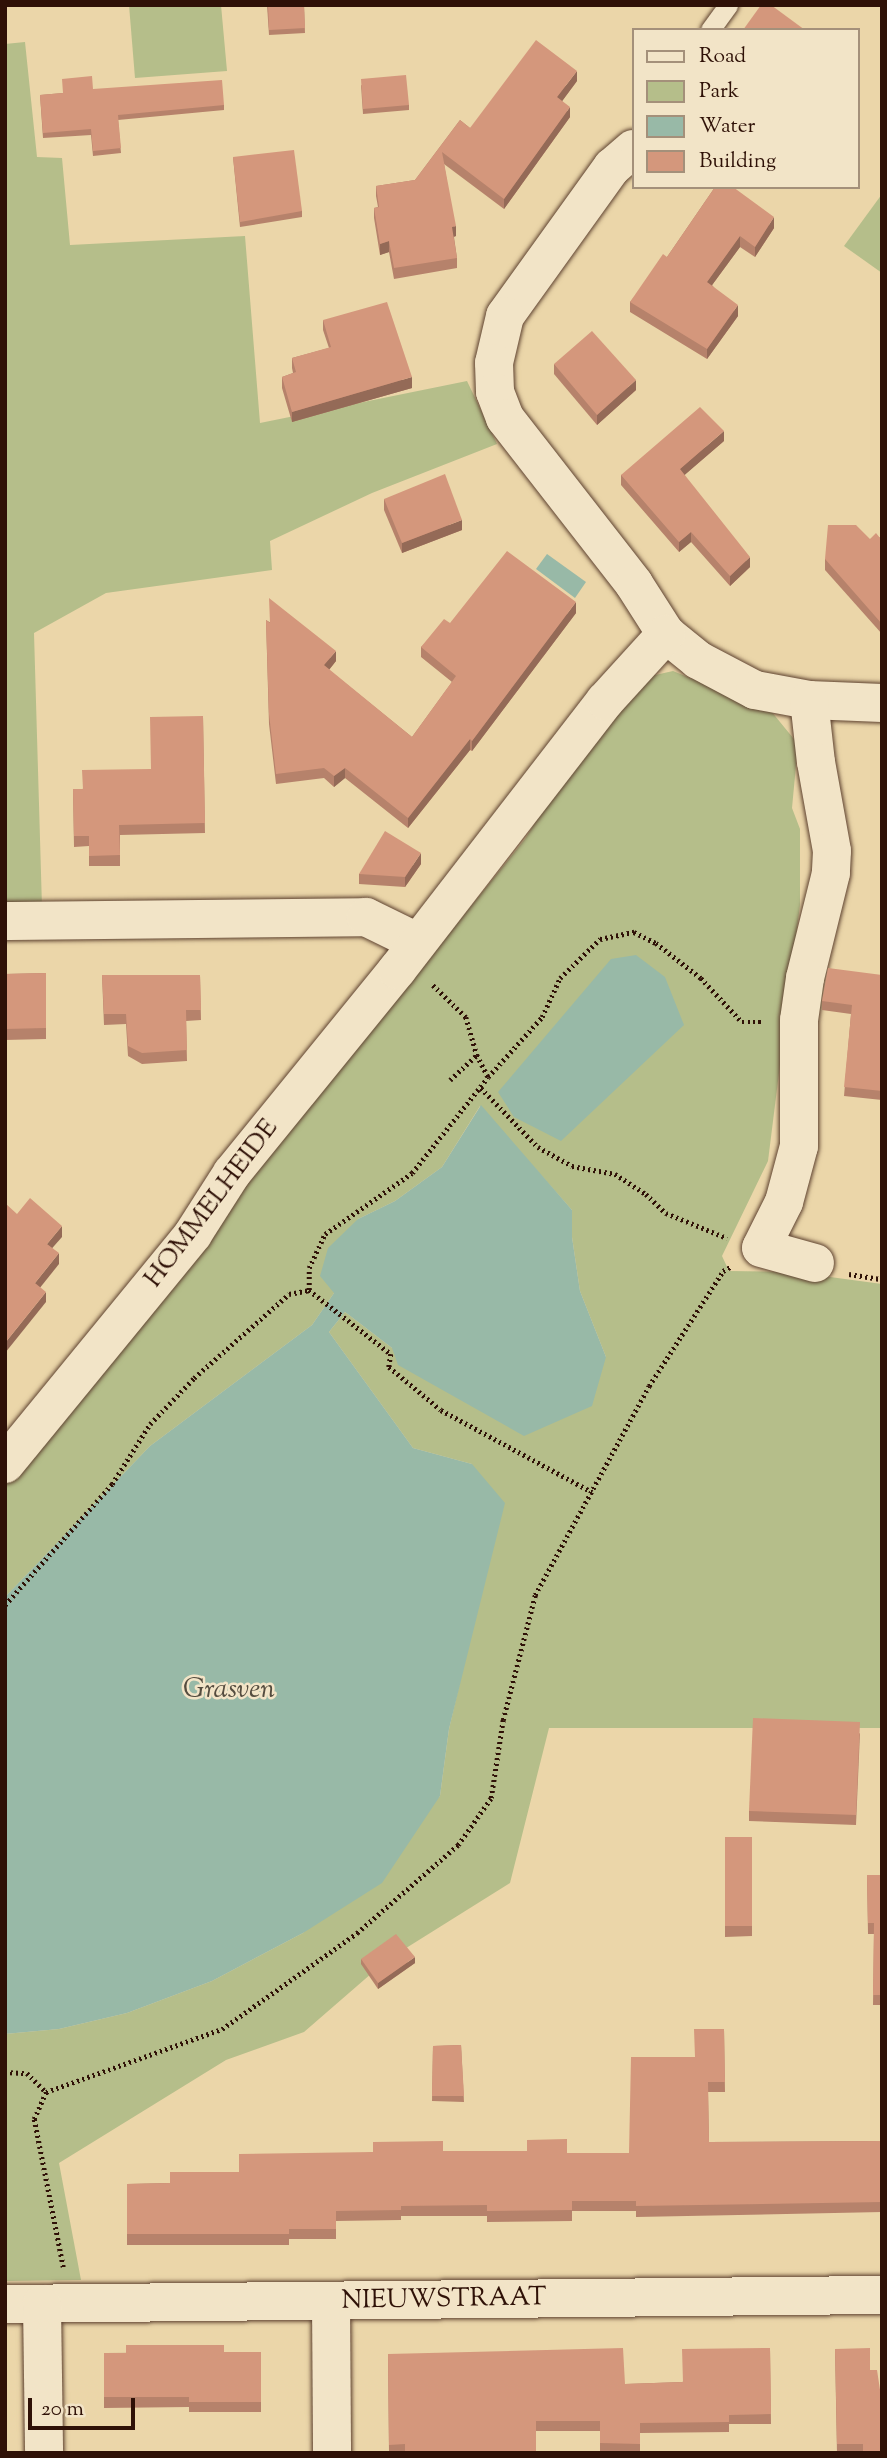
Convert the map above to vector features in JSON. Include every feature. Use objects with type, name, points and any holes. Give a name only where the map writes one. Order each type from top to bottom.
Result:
[{"type":"street","points":[[632,150],[612,167],[505,316],[494,363],[495,392],[505,418],[517,438],[634,584],[666,634],[698,660],[755,690],[809,700],[882,703]]},
{"type":"street","name":"HOMMELHEIDE","points":[[5,1464],[192,1234],[232,1173],[407,956],[605,701],[666,634]]},
{"type":"street","points":[[809,700],[816,762],[832,851],[827,897],[805,978],[799,1020],[799,1146],[784,1202],[761,1248],[815,1263]]},
{"type":"street","points":[[5,921],[366,917],[407,956]]},
{"type":"street","name":"NIEUWSTRAAT","points":[[39,2304],[882,2295]]},
{"type":"street","points":[[331,2302],[332,2453]]},
{"type":"street","points":[[39,2304],[44,2453]]},
{"type":"lane","points":[[711,28],[728,5]]},
{"type":"path","points":[[309,1290],[309,1268],[325,1234],[349,1215],[385,1195],[412,1173],[482,1089],[488,1077],[542,1017],[560,978],[600,939],[634,932],[656,943],[701,978],[742,1022],[760,1023],[780,1017],[799,1020]]},
{"type":"path","points":[[407,956],[466,1017],[477,1055],[488,1077]]},
{"type":"path","points":[[450,1080],[477,1055]]},
{"type":"path","points":[[482,1089],[523,1135],[538,1147],[572,1166],[615,1174],[646,1194],[667,1213],[734,1241],[761,1248]]},
{"type":"path","points":[[39,2304],[34,2119],[46,2092],[222,2029],[357,1933],[458,1846],[491,1798],[503,1720],[535,1595],[649,1386],[723,1271],[761,1248]]},
{"type":"path","points":[[5,1605],[87,1515],[112,1484],[150,1424],[194,1378],[289,1294],[309,1290],[391,1354],[389,1367],[441,1410],[592,1492]]},
{"type":"path","points":[[5,2073],[27,2073],[46,2092]]},
{"type":"green space","points":[[129,5],[221,5],[227,71],[135,78]]},
{"type":"green space","points":[[25,42],[37,157],[62,158],[70,245],[245,236],[260,423],[467,381],[497,444],[372,493],[270,541],[272,570],[106,593],[34,633],[42,907],[5,908],[5,44]]},
{"type":"green space","points":[[882,194],[882,273],[844,246]]},
{"type":"green space","points":[[673,671],[771,711],[798,744],[792,808],[800,829],[800,905],[768,1161],[722,1256],[729,1271],[793,1272],[882,1284],[882,1728],[549,1728],[510,1883],[387,1960],[304,2032],[226,2060],[59,2163],[81,2280],[5,2281],[5,2034],[59,2029],[127,2013],[212,1981],[303,1933],[440,1796],[449,1729],[470,1639],[472,1464],[413,1448],[329,1332],[345,1312],[392,1348],[606,1357],[580,1291],[572,1237],[572,1210],[480,1106],[442,1167],[395,1201],[358,1219],[334,1293],[312,1325],[150,1446],[5,1597],[5,1486],[525,839],[552,795],[642,678]]},
{"type":"water","points":[[547,554],[586,582],[575,598],[536,569]]},
{"type":"water","points":[[636,955],[665,977],[684,1025],[561,1141],[514,1117],[498,1092],[611,959]]},
{"type":"water","name":"Grasven","points":[[481,1105],[572,1210],[572,1237],[580,1291],[606,1357],[592,1406],[524,1436],[398,1365],[392,1348],[345,1312],[329,1332],[413,1448],[472,1464],[505,1503],[449,1729],[440,1796],[382,1883],[303,1933],[212,1981],[127,2013],[59,2029],[5,2034],[5,1597],[150,1446],[312,1325],[334,1293],[320,1276],[328,1248],[358,1219],[395,1201],[442,1167]]},
{"type":"building","points":[[268,5],[304,5],[305,28],[269,30]]},
{"type":"building","points":[[761,5],[771,5],[802,28],[744,28]]},
{"type":"building","points":[[536,40],[577,71],[557,97],[570,107],[504,199],[442,152],[456,226],[452,227],[457,258],[394,268],[389,241],[380,244],[374,208],[379,207],[376,186],[415,180],[460,120],[470,128]]},
{"type":"building","points":[[406,75],[409,105],[363,109],[361,79]]},
{"type":"building","points":[[92,76],[93,89],[222,80],[224,105],[118,115],[121,148],[93,151],[91,129],[43,133],[40,95],[63,93],[62,79]]},
{"type":"building","points":[[294,150],[302,211],[240,222],[233,157]]},
{"type":"building","points":[[714,189],[736,189],[774,217],[755,247],[740,236],[707,282],[738,305],[707,349],[630,302],[663,254],[667,257]]},
{"type":"building","points":[[387,302],[412,377],[292,412],[282,377],[296,372],[292,358],[331,347],[323,320]]},
{"type":"building","points":[[592,331],[636,380],[597,415],[554,364]]},
{"type":"building","points":[[700,407],[724,431],[680,469],[750,557],[730,576],[691,532],[679,542],[621,475]]},
{"type":"building","points":[[445,474],[462,520],[402,543],[384,499]]},
{"type":"building","points":[[828,525],[856,525],[870,539],[876,533],[882,537],[882,624],[825,559]]},
{"type":"building","points":[[507,551],[576,602],[472,741],[470,739],[408,818],[345,768],[334,776],[324,768],[276,774],[269,714],[266,620],[270,623],[269,598],[336,651],[324,665],[412,737],[456,676],[421,647],[444,619],[450,623]]},
{"type":"building","points":[[203,716],[205,823],[119,825],[120,855],[89,856],[89,836],[74,836],[73,789],[83,789],[82,770],[151,769],[150,717]]},
{"type":"building","points":[[385,831],[421,853],[405,877],[359,874]]},
{"type":"building","points":[[828,968],[882,975],[882,1091],[844,1087],[852,1005],[822,1001]]},
{"type":"building","points":[[46,973],[46,1028],[5,1029],[5,974]]},
{"type":"building","points":[[102,975],[200,975],[201,1010],[186,1010],[187,1050],[142,1053],[128,1046],[126,1014],[104,1014]]},
{"type":"building","points":[[30,1198],[62,1226],[47,1244],[59,1253],[35,1283],[46,1292],[5,1343],[5,1203],[17,1214]]},
{"type":"building","points":[[753,1718],[860,1722],[856,1815],[749,1811]]},
{"type":"building","points":[[725,1837],[752,1837],[752,1926],[725,1926]]},
{"type":"building","points":[[867,1875],[882,1875],[882,1995],[873,1995],[874,1923],[868,1923]]},
{"type":"building","points":[[396,1934],[415,1957],[378,1983],[361,1959]]},
{"type":"building","points":[[694,2029],[724,2029],[725,2082],[708,2082],[709,2142],[882,2141],[882,2202],[636,2206],[636,2201],[572,2201],[572,2210],[487,2211],[487,2205],[401,2206],[401,2210],[336,2211],[336,2229],[289,2229],[289,2234],[127,2234],[127,2184],[170,2183],[170,2172],[239,2172],[239,2154],[373,2152],[373,2142],[443,2141],[443,2151],[527,2151],[527,2140],[567,2139],[567,2153],[629,2153],[631,2057],[695,2057]]},
{"type":"building","points":[[461,2045],[464,2096],[432,2096],[433,2046]]},
{"type":"building","points":[[126,2345],[224,2345],[224,2352],[261,2352],[261,2402],[189,2402],[189,2397],[104,2397],[104,2353],[126,2353]]},
{"type":"building","points":[[623,2348],[625,2384],[683,2382],[682,2349],[770,2348],[771,2414],[729,2415],[729,2422],[640,2423],[640,2444],[600,2443],[600,2421],[536,2421],[536,2453],[405,2453],[405,2444],[389,2445],[388,2354]]},
{"type":"building","points":[[870,2348],[870,2370],[877,2370],[882,2403],[882,2453],[863,2453],[863,2444],[837,2444],[835,2349]]}]
